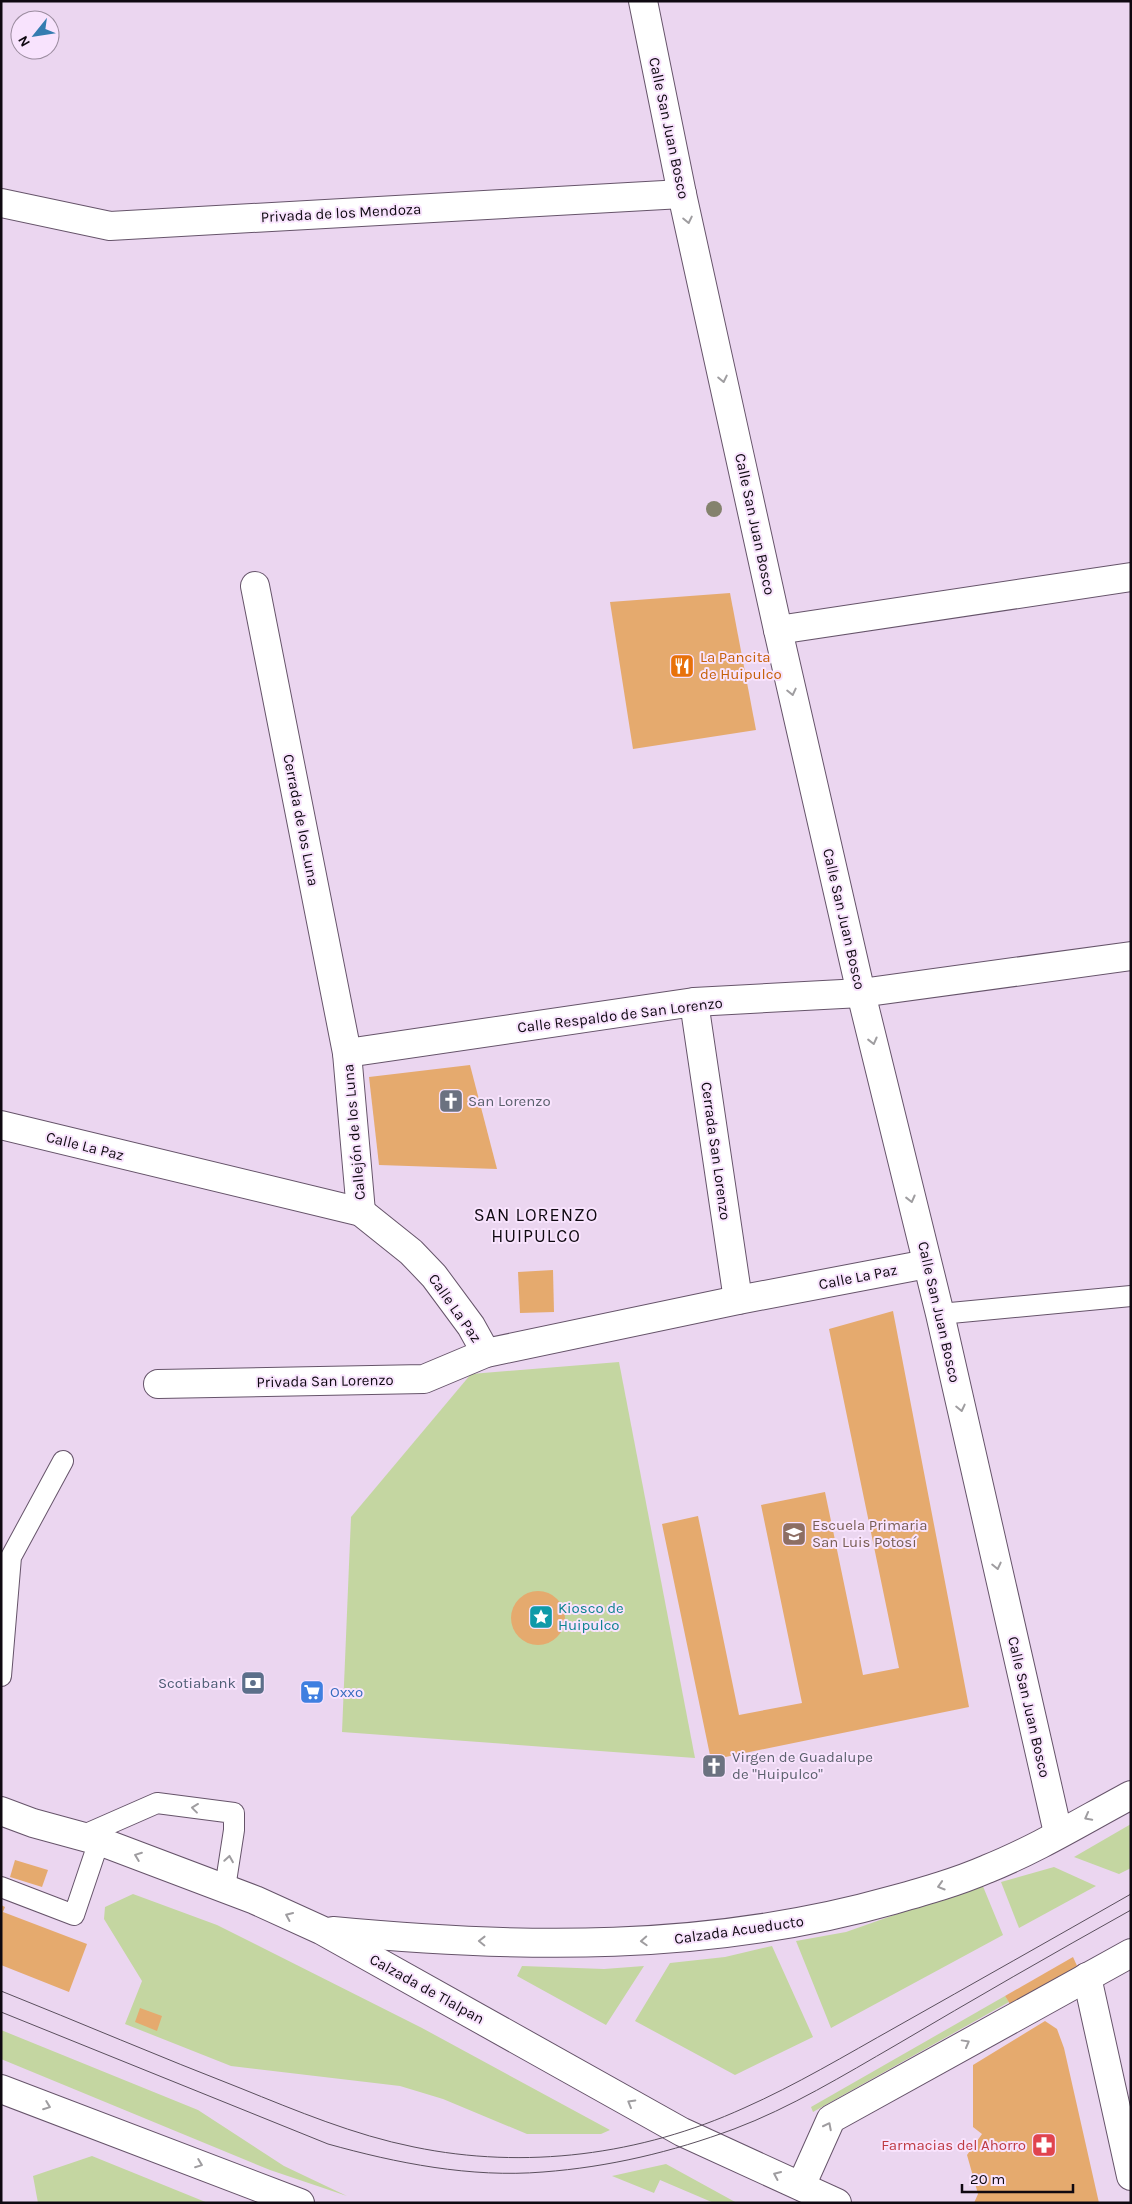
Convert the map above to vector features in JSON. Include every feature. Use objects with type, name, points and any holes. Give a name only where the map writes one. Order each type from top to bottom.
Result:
[{"type":"street","name":"Calle San Juan Bosco","points":[[643,1],[682,194],[778,630],[861,994],[940,1314],[1058,1833]]},
{"type":"street","name":"Privada de los Mendoza","points":[[1,203],[110,226],[682,194]]},
{"type":"street","points":[[778,630],[1131,577]]},
{"type":"street","name":"Cerrada de los Luna","points":[[255,586],[347,1053]]},
{"type":"street","name":"Calle Respaldo de San Lorenzo","points":[[347,1053],[694,1002],[861,994],[1131,956]]},
{"type":"street","name":"Cerrada San Lorenzo","points":[[694,1002],[738,1300]]},
{"type":"street","name":"Callejón de los Luna","points":[[347,1053],[361,1212]]},
{"type":"street","name":"Calle La Paz","points":[[1,1126],[361,1212],[411,1252],[434,1276],[471,1326],[486,1354],[738,1300],[928,1264]]},
{"type":"street","name":"Privada San Lorenzo","points":[[158,1384],[424,1379],[486,1354]]},
{"type":"street","name":"Calzada Acueducto","points":[[321,1930],[430,1940],[617,1943],[718,1935],[832,1916],[928,1890],[986,1870],[1131,1795]]},
{"type":"street","name":"Calzada de Tlalpan","points":[[1,1811],[33,1823],[92,1838],[225,1888],[321,1930],[682,2132],[837,2203]]},
{"type":"street","points":[[801,2186],[831,2119],[1131,1953]]},
{"type":"street","points":[[1087,1977],[1131,2176]]},
{"type":"street","points":[[1,2089],[300,2203]]},
{"type":"lane","points":[[940,1314],[1131,1296]]},
{"type":"lane","points":[[1,1676],[11,1557],[63,1461]]},
{"type":"lane","points":[[1,1887],[74,1915],[92,1838],[156,1803],[234,1812],[234,1830],[225,1888]]},
{"type":"green space","points":[[619,1362],[695,1758],[342,1732],[351,1517],[471,1374]]},
{"type":"green space","points":[[1131,1824],[1131,1868],[1119,1874],[1074,1857]]},
{"type":"green space","points":[[1054,1867],[1096,1886],[1019,1928],[1001,1882]]},
{"type":"green space","points":[[982,1884],[1003,1935],[831,2028],[796,1941],[846,1932]]},
{"type":"green space","points":[[133,1894],[217,1925],[422,2028],[610,2130],[601,2134],[527,2134],[443,2099],[400,2086],[231,2066],[125,2024],[142,1981],[104,1919],[105,1907]]},
{"type":"green space","points":[[772,1946],[813,2037],[735,2075],[635,2021],[670,1963],[725,1957]]},
{"type":"green space","points":[[522,1966],[604,1969],[644,1966],[606,2025],[517,1976]]},
{"type":"green space","points":[[1005,1996],[1009,2002],[813,2112],[811,2107]]},
{"type":"green space","points":[[1,2030],[198,2110],[284,2166],[347,2196],[270,2170],[1,2059]]},
{"type":"green space","points":[[92,2156],[208,2203],[38,2203],[33,2176]]},
{"type":"green space","points":[[666,2164],[737,2203],[714,2203],[660,2180],[654,2193],[612,2176]]},
{"type":"building","name":"La Pancita de Huipulco","points":[[730,593],[756,730],[633,749],[610,602]]},
{"type":"building","points":[[470,1065],[497,1169],[379,1165],[369,1077]]},
{"type":"building","points":[[553,1270],[554,1312],[520,1313],[518,1272]]},
{"type":"building","points":[[893,1311],[969,1707],[711,1760],[662,1524],[698,1516],[739,1715],[802,1703],[761,1505],[825,1492],[863,1675],[899,1668],[829,1329]]},
{"type":"building","points":[[538,1591],[548,1593],[557,1599],[563,1608],[565,1618],[563,1628],[557,1637],[548,1643],[538,1645],[528,1643],[519,1637],[513,1628],[511,1618],[513,1608],[519,1599],[528,1593]]},
{"type":"building","points":[[15,1860],[48,1870],[42,1887],[10,1877]]},
{"type":"building","points":[[1,1905],[5,1907],[3,1912],[87,1944],[69,1992],[1,1965]]},
{"type":"building","points":[[1073,1957],[1078,1968],[1010,2004],[1005,1996]]},
{"type":"building","points":[[140,2008],[162,2016],[157,2031],[135,2022]]},
{"type":"building","points":[[1045,2021],[1057,2029],[1064,2048],[1099,2203],[974,2203],[978,2194],[967,2155],[982,2134],[973,2127],[973,2065]]},
{"type":"tram line","points":[[1,1991],[326,2122],[370,2136],[414,2147],[456,2154],[498,2157],[582,2154],[624,2147],[665,2137],[705,2124],[744,2108],[840,2059],[1131,1894]]},
{"type":"tram line","points":[[1,2012],[328,2144],[407,2163],[461,2171],[516,2173],[568,2170],[640,2157],[687,2145],[755,2121],[837,2079],[1131,1910]]},
{"type":"place","name":"La Pancita de Huipulco","points":[[682,666]]},
{"type":"place","name":"San Lorenzo","points":[[451,1101]]},
{"type":"place","name":"Escuela Primaria San Luis Potosí","points":[[794,1534]]},
{"type":"place","name":"Kiosco de Huipulco","points":[[541,1617]]},
{"type":"place","name":"Scotiabank","points":[[253,1683]]},
{"type":"place","name":"Oxxo","points":[[312,1692]]},
{"type":"place","name":"Virgen de Guadalupe de \"Huipulco\"","points":[[714,1766]]},
{"type":"place","name":"Farmacias del Ahorro","points":[[1044,2145]]},
{"type":"district","name":"SAN LORENZO HUIPULCO","points":[[536,1225]]}]
